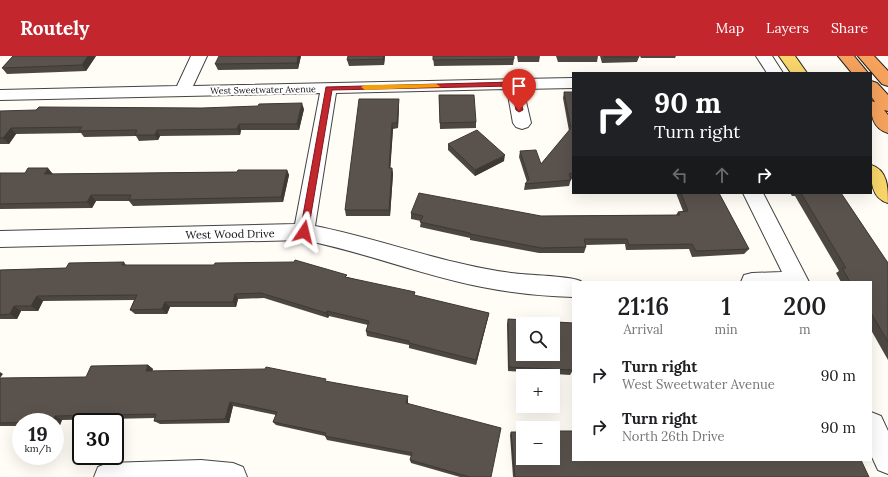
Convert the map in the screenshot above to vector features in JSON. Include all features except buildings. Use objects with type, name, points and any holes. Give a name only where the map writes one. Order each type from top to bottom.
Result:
[{"type":"highway","points":[[830,56],[843,72]]},
{"type":"highway","points":[[846,56],[859,72]]},
{"type":"highway","points":[[866,56],[888,82]]},
{"type":"highway","points":[[880,56],[888,65]]},
{"type":"highway","points":[[872,87],[888,106]]},
{"type":"highway","points":[[872,107],[888,127]]},
{"type":"main road","points":[[787,56],[798,72]]},
{"type":"main road","points":[[872,173],[888,196]]},
{"type":"street","points":[[183,91],[199,56]]},
{"type":"street","points":[[764,56],[774,72]]},
{"type":"street","name":"West Sweetwater Avenue","points":[[0,95],[572,83]]},
{"type":"street","points":[[514,84],[522,123]]},
{"type":"street","points":[[304,232],[329,88]]},
{"type":"street","points":[[754,194],[798,281]]},
{"type":"street","name":"West Wood Drive","points":[[0,239],[304,232],[329,237],[501,283],[537,287],[572,287]]},
{"type":"street","points":[[872,428],[888,460]]},
{"type":"street","points":[[108,477],[201,474],[233,477]]},
{"type":"slow traffic","points":[[365,87],[436,86]]},
{"type":"route","points":[[304,232],[329,88],[514,84],[519,110]]}]
